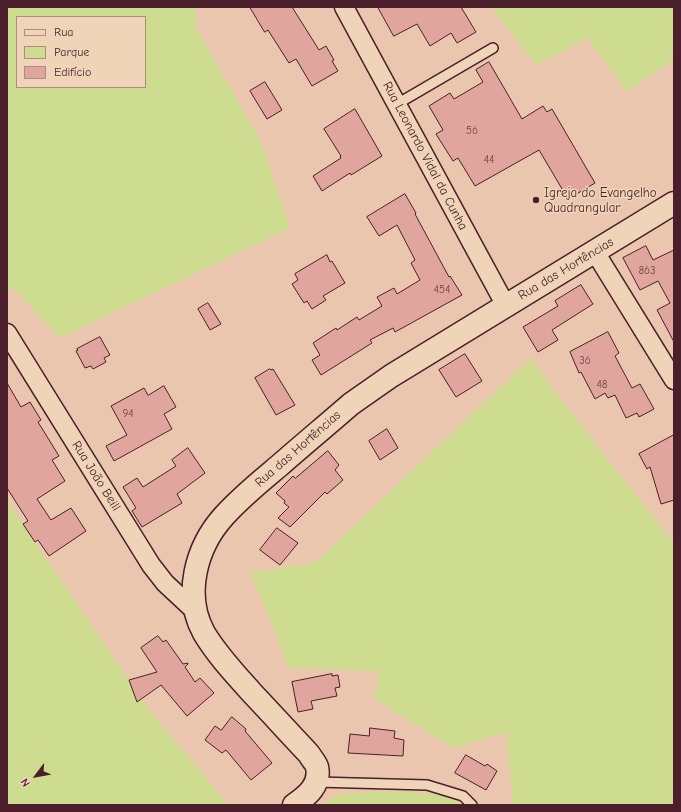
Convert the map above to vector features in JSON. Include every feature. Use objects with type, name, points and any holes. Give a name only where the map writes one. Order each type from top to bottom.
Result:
[{"type":"street","name":"Rua Leonardo Vidal da Cunha","points":[[344,7],[506,306]]},
{"type":"street","name":"Rua das Hortências","points":[[317,782],[317,767],[309,754],[215,650],[195,611],[193,585],[198,560],[209,536],[223,516],[351,404],[391,376],[674,203]]},
{"type":"street","points":[[595,252],[674,380]]},
{"type":"street","name":"Rua João Beill","points":[[7,333],[151,565],[165,582],[195,611]]},
{"type":"street","points":[[294,805],[310,793],[317,782]]},
{"type":"lane","points":[[397,104],[493,48]]},
{"type":"lane","points":[[317,782],[427,785],[463,796],[472,805]]},
{"type":"green space","points":[[7,7],[196,7],[196,27],[262,144],[290,228],[60,338],[14,289],[7,290]]},
{"type":"green space","points":[[491,7],[674,7],[674,59],[627,92],[588,38],[536,65]]},
{"type":"green space","points":[[530,359],[670,539],[674,536],[674,805],[513,804],[506,732],[453,748],[375,699],[379,671],[289,668],[251,573],[316,562]]},
{"type":"green space","points":[[7,501],[153,715],[229,805],[7,805]]},
{"type":"green space","points":[[400,791],[457,797],[466,805],[324,805],[333,797],[347,793]]},
{"type":"building","points":[[250,7],[292,7],[319,50],[326,46],[338,71],[312,86],[296,59],[289,63],[268,30],[265,32]]},
{"type":"building","points":[[378,7],[461,7],[476,32],[457,43],[451,33],[430,46],[417,24],[394,36]]},
{"type":"building","points":[[489,62],[522,119],[543,106],[547,112],[552,109],[595,183],[568,199],[539,150],[475,186],[458,158],[453,161],[436,134],[443,130],[429,106],[450,93],[454,99],[483,82],[476,70]]},
{"type":"building","points":[[265,82],[282,110],[267,119],[250,91]]},
{"type":"building","points":[[355,109],[382,156],[351,175],[350,173],[322,191],[313,176],[341,158],[324,129]]},
{"type":"building","points":[[405,194],[449,277],[450,276],[462,295],[395,332],[393,328],[370,340],[372,343],[321,375],[312,360],[320,355],[313,343],[336,328],[337,330],[357,317],[359,320],[382,306],[377,297],[394,288],[397,294],[420,280],[411,263],[415,260],[397,225],[379,236],[367,217]]},
{"type":"building","points":[[646,246],[653,260],[674,250],[674,342],[657,310],[670,303],[658,281],[640,290],[623,258]]},
{"type":"building","points":[[327,255],[330,262],[332,261],[345,283],[323,296],[326,300],[312,309],[307,301],[304,303],[292,284],[298,280],[295,274]]},
{"type":"building","points":[[581,285],[593,304],[552,330],[558,340],[538,352],[523,327],[558,306],[555,301]]},
{"type":"building","points":[[208,303],[221,324],[210,330],[198,309]]},
{"type":"building","points":[[608,332],[619,353],[615,356],[632,388],[640,384],[654,409],[639,417],[637,413],[626,418],[615,395],[608,398],[605,393],[595,399],[581,372],[579,373],[570,352]]},
{"type":"building","points":[[100,337],[110,355],[104,358],[106,362],[93,369],[91,366],[85,368],[76,351],[78,350],[77,349]]},
{"type":"building","points":[[465,354],[482,381],[456,397],[439,370]]},
{"type":"building","points":[[270,369],[273,369],[295,405],[276,415],[255,378]]},
{"type":"building","points":[[7,383],[21,407],[30,402],[41,420],[38,422],[59,456],[52,460],[65,481],[37,499],[51,520],[71,508],[86,531],[49,556],[38,540],[35,542],[23,524],[28,521],[7,488]]},
{"type":"building","points":[[164,386],[176,407],[164,414],[172,429],[114,461],[106,446],[127,435],[111,406],[144,388],[148,395]]},
{"type":"building","points":[[387,429],[398,448],[380,460],[369,441]]},
{"type":"building","points":[[674,435],[674,500],[661,504],[650,467],[647,469],[639,454]]},
{"type":"building","points":[[188,448],[205,473],[177,494],[182,503],[142,527],[132,511],[136,508],[123,487],[137,478],[143,487],[176,466],[172,460]]},
{"type":"building","points":[[328,451],[339,465],[335,470],[343,480],[327,494],[325,492],[290,527],[278,518],[289,507],[276,493],[293,476],[295,478]]},
{"type":"building","points":[[277,528],[298,543],[280,565],[260,550]]},
{"type":"building","points":[[158,636],[163,642],[166,640],[183,664],[188,663],[185,667],[195,682],[200,678],[214,693],[187,716],[161,685],[137,702],[129,680],[157,672],[141,648]]},
{"type":"building","points":[[332,674],[332,676],[338,675],[340,687],[335,688],[337,696],[311,701],[313,709],[298,712],[292,682]]},
{"type":"building","points":[[232,717],[246,729],[245,731],[272,763],[251,780],[226,750],[222,753],[205,740],[215,726],[221,730]]},
{"type":"building","points":[[370,728],[395,731],[394,738],[404,740],[403,756],[348,753],[350,734],[369,736]]},
{"type":"building","points":[[466,755],[485,766],[487,764],[497,771],[486,790],[455,773]]},
{"type":"place","name":"Igreja do Evangelho Quadrangular","points":[[536,200]]}]
